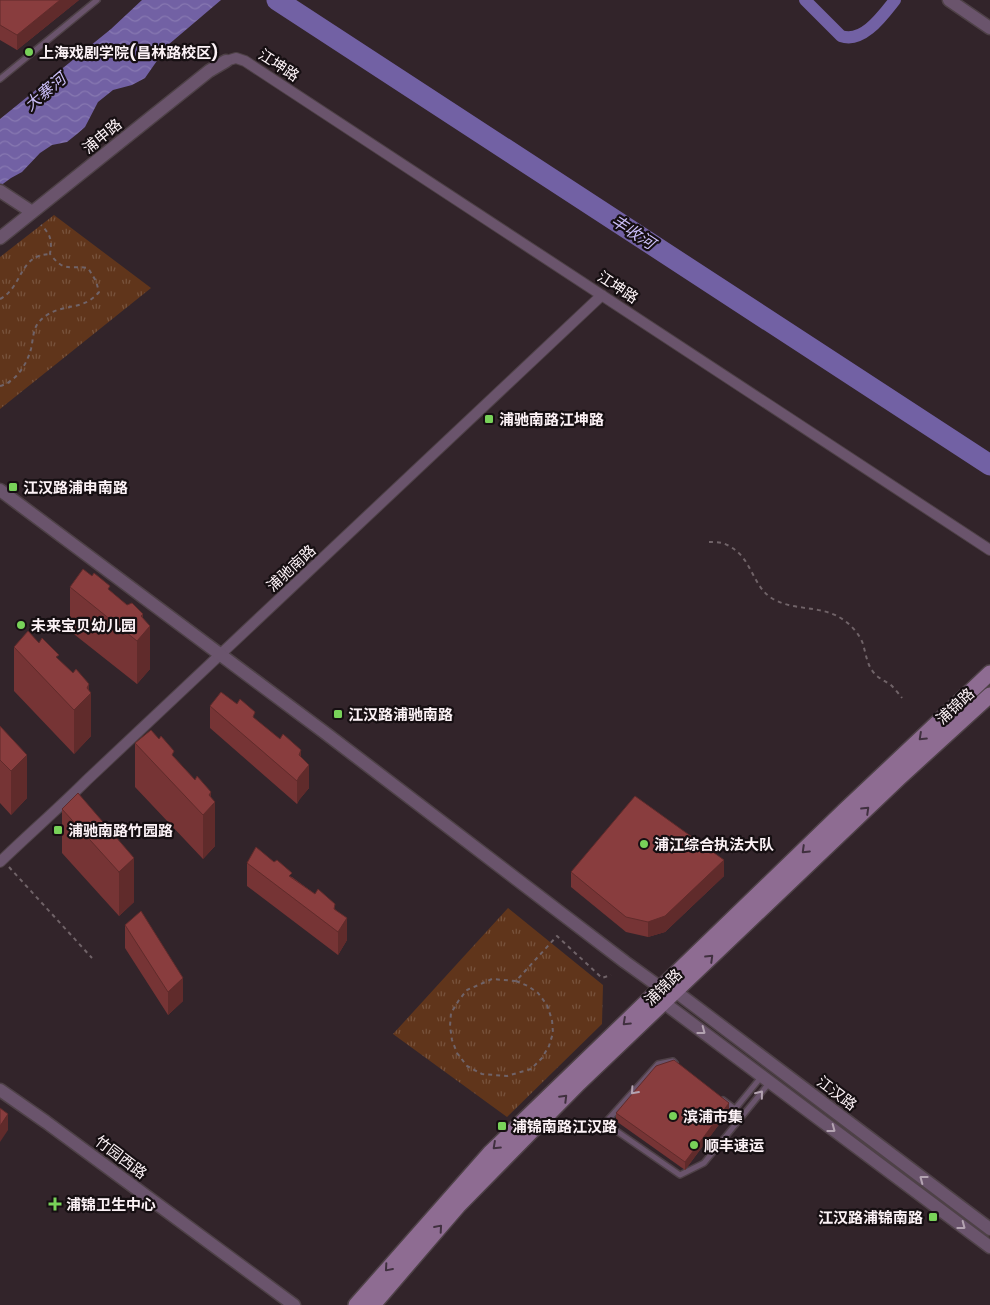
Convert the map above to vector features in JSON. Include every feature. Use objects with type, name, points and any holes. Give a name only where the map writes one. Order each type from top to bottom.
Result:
[{"type":"main road","name":"浦锦路","points":[[373,1305],[458,1206],[844,811],[986,676]]},
{"type":"main road","name":"浦锦路","points":[[356,1305],[490,1153],[666,994],[990,695]]},
{"type":"street","points":[[948,0],[990,28]]},
{"type":"street","points":[[960,0],[990,20]]},
{"type":"street","name":"江坤路","points":[[226,61],[236,58],[245,61],[990,550]]},
{"type":"street","name":"浦申路","points":[[0,238],[208,72],[226,61]]},
{"type":"street","points":[[0,191],[32,212]]},
{"type":"street","name":"浦驰南路","points":[[1,861],[602,295]]},
{"type":"street","points":[[0,490],[324,732],[625,962],[666,994],[766,1079],[990,1247]]},
{"type":"street","name":"江汉路","points":[[666,994],[990,1229]]},
{"type":"street","name":"竹园西路","points":[[0,1090],[294,1305]]},
{"type":"lane","points":[[0,78],[97,0]]},
{"type":"lane","points":[[680,1067],[673,1061],[658,1064],[605,1123],[680,1175],[704,1163],[766,1079]]},
{"type":"lane","points":[[720,1097],[735,1109],[766,1079]]},
{"type":"path","points":[[0,386],[18,375],[31,349],[36,325],[44,317],[53,311],[80,306],[93,300],[99,292],[96,280],[88,268],[77,266],[68,268],[58,264],[50,254],[50,233],[41,225]]},
{"type":"path","points":[[0,299],[13,288],[23,270],[33,258],[41,254],[50,254]]},
{"type":"path","points":[[709,542],[726,544],[736,551],[748,564],[763,592],[773,599],[799,608],[813,608],[829,612],[844,620],[862,642],[872,672],[882,681],[892,686],[902,698]]},
{"type":"path","points":[[1,861],[92,958]]},
{"type":"path","points":[[516,981],[557,936],[602,978],[611,975]]},
{"type":"path","points":[[492,979],[516,981],[538,993],[547,1005],[552,1020],[553,1033],[549,1046],[542,1058],[531,1069],[507,1076],[482,1074],[467,1066],[457,1054],[452,1040],[451,1013],[467,990],[492,979]]},
{"type":"green space","points":[[54,215],[151,288],[0,409],[0,257]]},
{"type":"green space","points":[[508,908],[603,985],[602,1024],[507,1117],[393,1034]]},
{"type":"water","name":"大寨河","points":[[142,0],[221,0],[168,45],[145,78],[132,85],[113,90],[98,102],[85,127],[77,134],[67,142],[52,145],[40,153],[22,172],[0,186],[0,119],[111,29]]},
{"type":"building","points":[[0,0],[60,0],[17,35],[0,25]]},
{"type":"building","points":[[83,569],[92,576],[94,573],[110,586],[108,589],[127,605],[132,603],[143,614],[141,616],[150,626],[137,641],[70,587]]},
{"type":"building","points":[[28,631],[39,643],[42,638],[59,655],[56,657],[73,673],[76,669],[89,684],[87,688],[91,693],[74,710],[14,647]]},
{"type":"building","points":[[221,692],[237,704],[240,699],[255,712],[253,717],[280,739],[283,734],[301,750],[299,755],[309,765],[297,781],[210,706]]},
{"type":"building","points":[[0,726],[27,755],[11,771],[0,760]]},
{"type":"building","points":[[151,730],[159,739],[161,736],[174,751],[172,755],[195,780],[197,776],[211,792],[209,795],[215,802],[203,815],[135,743]]},
{"type":"building","points":[[78,793],[134,858],[119,872],[62,809]]},
{"type":"building","name":"浦江综合执法大队","points":[[635,796],[724,860],[665,916],[648,922],[626,917],[571,872]]},
{"type":"building","points":[[256,847],[274,862],[277,860],[292,873],[289,876],[315,894],[318,889],[335,904],[334,909],[347,918],[338,932],[247,863]]},
{"type":"building","points":[[141,911],[183,978],[168,992],[125,925]]},
{"type":"building","name":"滨浦市集","points":[[674,1060],[729,1103],[685,1162],[616,1113],[656,1066]]},
{"type":"building","points":[[0,1108],[8,1114],[0,1126]]},
{"type":"waterway","name":"丰收河","points":[[277,0],[990,465]]},
{"type":"waterway","points":[[805,0],[841,36],[849,37],[857,36],[872,27],[895,0]]},
{"type":"place","name":"上海戏剧学院(昌林路校区)","points":[[29,52]]},
{"type":"place","name":"浦驰南路江坤路","points":[[489,419]]},
{"type":"place","name":"江汉路浦申南路","points":[[13,487]]},
{"type":"place","name":"未来宝贝幼儿园","points":[[21,625]]},
{"type":"place","name":"江汉路浦驰南路","points":[[338,714]]},
{"type":"place","name":"浦驰南路竹园路","points":[[58,830]]},
{"type":"place","name":"浦江综合执法大队","points":[[644,844]]},
{"type":"place","name":"滨浦市集","points":[[673,1116]]},
{"type":"place","name":"浦锦南路江汉路","points":[[502,1126]]},
{"type":"place","name":"顺丰速运","points":[[694,1145]]},
{"type":"place","name":"浦锦卫生中心","points":[[55,1204]]},
{"type":"place","name":"江汉路浦锦南路","points":[[933,1217]]}]
